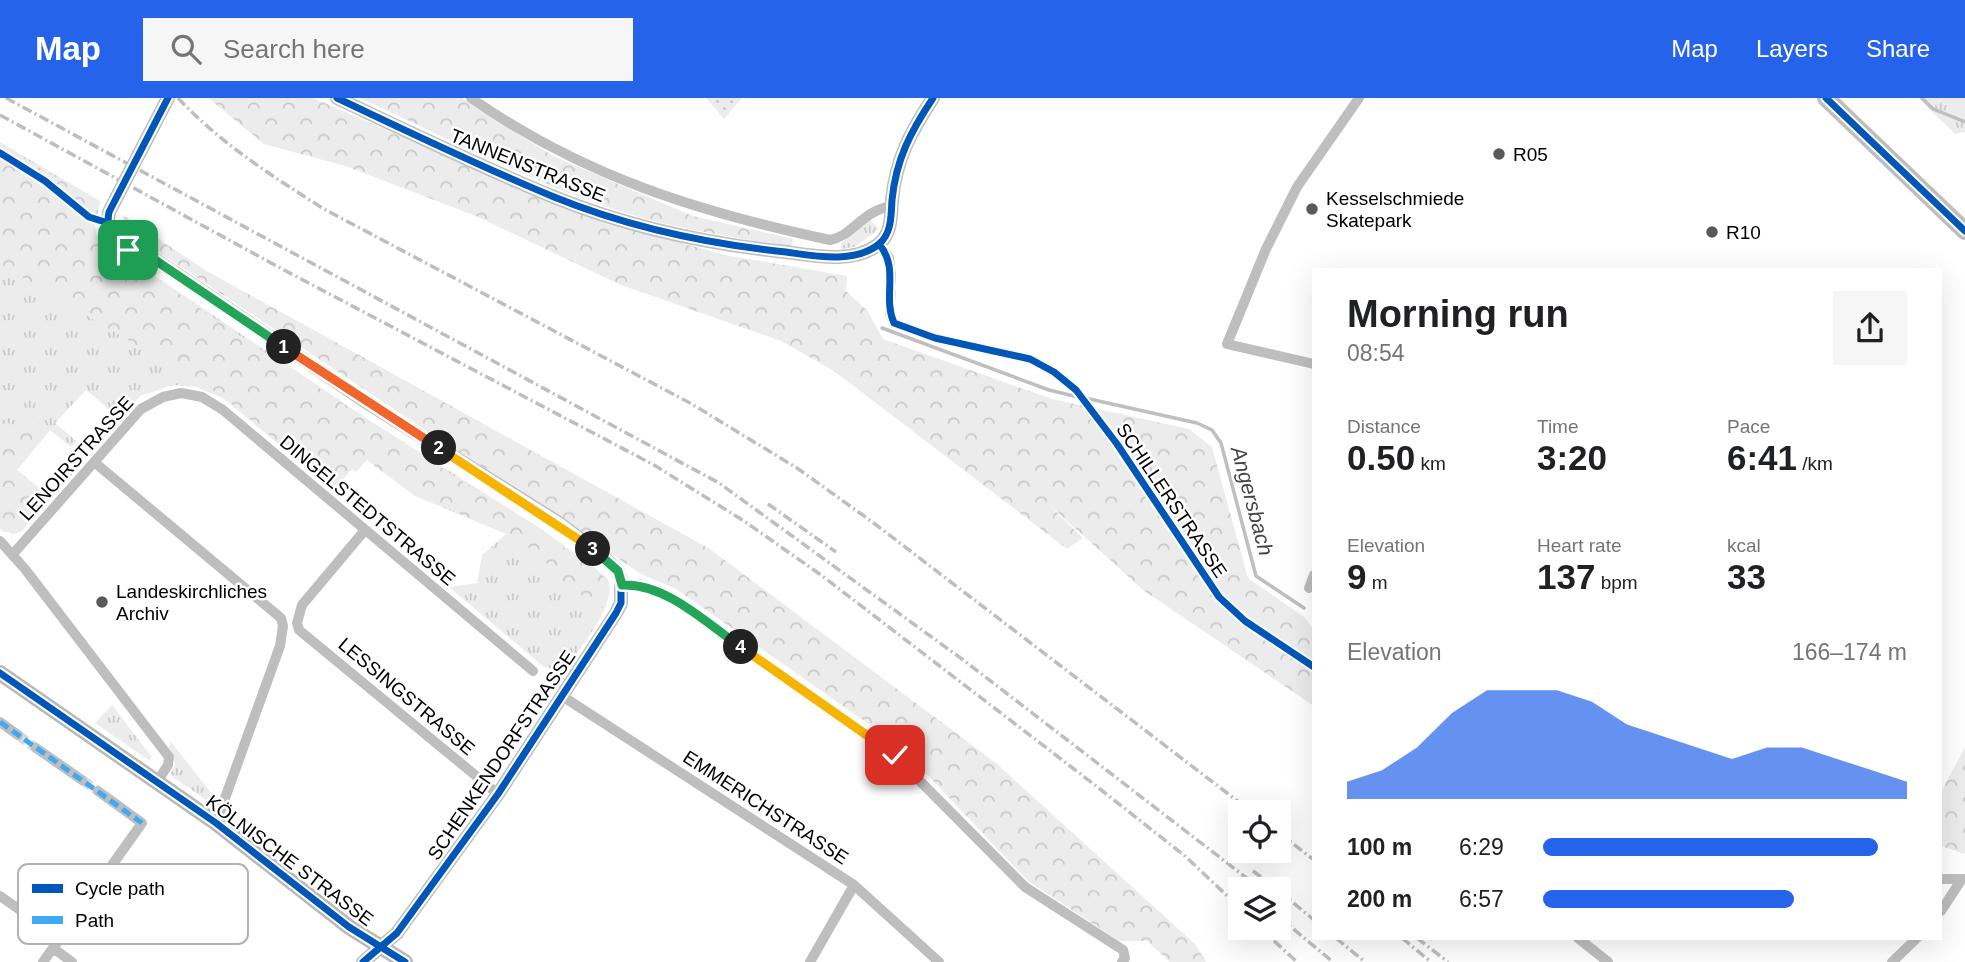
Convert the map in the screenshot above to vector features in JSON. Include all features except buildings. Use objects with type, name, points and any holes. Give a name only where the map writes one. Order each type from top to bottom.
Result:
[{"type":"main road","points":[[1826,98],[1965,231]]},
{"type":"main road","name":"KÖLNISCHE STRASSE","points":[[0,673],[216,824],[349,927],[405,962]]},
{"type":"street","points":[[168,98],[111,208],[109,229],[123,248],[149,256],[363,400],[559,523],[620,578],[668,596],[866,734],[895,755],[1026,887],[1123,956]]},
{"type":"street","name":"TANNENSTRASSE","points":[[337,98],[556,198],[639,225],[703,240],[814,256],[860,254],[879,244]]},
{"type":"street","points":[[471,98],[556,152],[707,211],[830,240],[842,237],[866,214],[892,206]]},
{"type":"street","points":[[891,277],[889,258],[879,244],[889,230],[900,155],[933,98]]},
{"type":"street","points":[[1312,364],[1227,344],[1266,249],[1297,187],[1359,98]]},
{"type":"street","name":"SCHILLERSTRASSE","points":[[890,314],[894,323],[935,338],[1030,359],[1054,372],[1076,390],[1219,597],[1245,621],[1312,666]]},
{"type":"street","name":"LENOIRSTRASSE","points":[[13,554],[141,409],[171,394]]},
{"type":"street","name":"DINGELSTEDTSTRASSE","points":[[171,394],[191,394],[211,401],[533,671]]},
{"type":"street","points":[[94,462],[281,618],[283,626],[280,646],[216,824]]},
{"type":"street","name":"LESSINGSTRASSE","points":[[365,530],[302,605],[297,623],[306,636],[498,794]]},
{"type":"street","points":[[0,541],[13,554],[169,757],[168,765],[157,782]]},
{"type":"street","name":"SCHENKENDORFSTRASSE","points":[[363,962],[397,933],[498,794],[616,613],[621,603],[620,578]]},
{"type":"street","points":[[1309,587],[1312,580]]},
{"type":"street","name":"EMMERICHSTRASSE","points":[[562,696],[854,885],[939,962]]},
{"type":"street","points":[[0,722],[18,735]]},
{"type":"street","points":[[36,748],[82,780]]},
{"type":"street","points":[[98,791],[142,823],[113,864]]},
{"type":"street","points":[[1942,879],[1964,879]]},
{"type":"street","points":[[1942,910],[1964,879]]},
{"type":"street","points":[[810,962],[854,885]]},
{"type":"street","points":[[0,895],[18,908]]},
{"type":"street","points":[[1580,940],[1608,962]]},
{"type":"street","points":[[1892,962],[1915,940]]},
{"type":"street","points":[[43,962],[56,944]]},
{"type":"street","points":[[53,948],[72,962]]},
{"type":"green space","points":[[208,98],[313,98],[588,217],[725,255],[847,276],[846,291],[867,310],[883,339],[1052,399],[1189,429],[1212,447],[1248,578],[1304,617],[1312,627],[1312,705],[1143,590],[1042,498],[1083,538],[1067,549],[834,371],[781,341],[621,285],[476,216],[345,166],[264,144]]},
{"type":"green space","points":[[360,98],[462,98],[553,156],[693,216],[793,239],[791,247],[669,225],[594,202],[493,160]]},
{"type":"green space","points":[[706,98],[742,98],[724,119]]},
{"type":"green space","points":[[1918,98],[1965,98],[1965,132],[1955,134]]},
{"type":"green space","points":[[0,142],[100,201],[95,226],[97,237],[109,252],[152,274],[372,422],[543,530],[607,578],[608,600],[603,613],[564,671],[544,667],[449,587],[477,583],[482,555],[506,534],[415,496],[367,460],[356,472],[352,469],[334,490],[223,398],[196,387],[173,385],[140,396],[92,451],[90,449],[117,416],[86,390],[55,423],[76,441],[71,447],[50,430],[17,470],[49,496],[81,458],[84,461],[22,531],[13,534],[0,529]]},
{"type":"green space","points":[[0,144],[98,202],[94,220],[95,233],[110,255],[146,271],[247,341],[598,570],[609,583],[603,608],[556,579],[543,557],[507,534],[415,495],[387,471],[384,473],[366,459],[356,471],[351,468],[334,488],[219,394],[0,264]]},
{"type":"green space","points":[[123,215],[205,270],[710,549],[996,763],[1195,944],[1206,962],[1170,962],[1147,941],[1119,941],[1028,881],[900,746],[676,589],[641,574],[160,253],[135,240],[127,230]]},
{"type":"green space","points":[[870,220],[878,228],[876,232],[854,247],[841,249],[841,243]]},
{"type":"green space","points":[[33,420],[47,429],[13,469],[48,500],[19,532],[4,532],[0,528],[0,421],[19,426]]},
{"type":"green space","points":[[112,705],[151,756],[150,761],[95,723]]},
{"type":"green space","points":[[171,742],[212,794],[209,802],[170,775],[175,764],[169,747]]},
{"type":"green space","points":[[1965,747],[1965,854],[1942,846],[1942,790]]},
{"type":"waterway","points":[[1922,98],[1933,109],[1965,122]]},
{"type":"waterway","name":"Angersbach","points":[[882,328],[1049,390],[1078,397]]},
{"type":"waterway","name":"Angersbach","points":[[1085,398],[1197,423],[1212,430],[1221,443],[1256,576],[1304,608]]},
{"type":"tunnel","points":[[890,314],[891,277]]},
{"type":"tunnel","points":[[18,735],[36,748]]},
{"type":"tunnel","points":[[82,780],[98,791]]},
{"type":"railway","points":[[6,98],[719,483],[962,659],[1245,877]]},
{"type":"railway","points":[[178,98],[229,144],[324,209],[690,403],[797,468],[871,521],[1236,800]]},
{"type":"railway","points":[[0,115],[284,270],[654,465],[744,521],[821,575],[1100,789],[1185,856],[1228,897]]},
{"type":"railway","points":[[768,504],[836,552]]},
{"type":"railway","points":[[1291,842],[1312,858]]},
{"type":"railway","points":[[1253,871],[1261,877]]},
{"type":"railway","points":[[1291,901],[1312,918]]},
{"type":"railway","points":[[1291,927],[1333,962]]},
{"type":"railway","points":[[1273,940],[1297,962]]},
{"type":"railway","points":[[1338,940],[1365,962]]},
{"type":"railway","points":[[1404,940],[1431,962]]},
{"type":"railway","points":[[1420,940],[1448,962]]},
{"type":"marked path","points":[[0,722],[142,823]]},
{"type":"cycle path","points":[[168,98],[109,212],[108,222],[113,237],[156,260],[363,400],[559,523],[604,557],[618,571],[621,580],[621,603],[616,613],[498,794],[397,933],[363,962]]},
{"type":"cycle path","points":[[337,98],[527,186],[610,217],[668,233],[727,244],[834,257],[858,254],[883,240],[890,224],[894,185],[901,158],[911,134],[933,98]]},
{"type":"cycle path","points":[[1826,98],[1965,231]]},
{"type":"cycle path","points":[[0,153],[45,181],[89,217],[108,223]]},
{"type":"cycle path","points":[[879,244],[889,263],[890,303],[894,323],[935,338],[1030,359],[1054,372],[1076,390],[1117,444],[1219,597],[1245,621],[1312,666]]},
{"type":"cycle path","points":[[0,673],[216,823],[349,927],[405,962]]},
{"type":"place","name":"R05","points":[[1499,154]]},
{"type":"place","name":"Kesselschmiede Skatepark","points":[[1312,209]]},
{"type":"place","name":"R10","points":[[1712,232]]},
{"type":"place","name":"Landeskirchliches Archiv","points":[[102,602]]},
{"type":"route","points":[[128,250],[149,256],[363,400],[559,523],[604,557],[618,571],[622,585],[639,584],[668,596],[895,755]]}]
